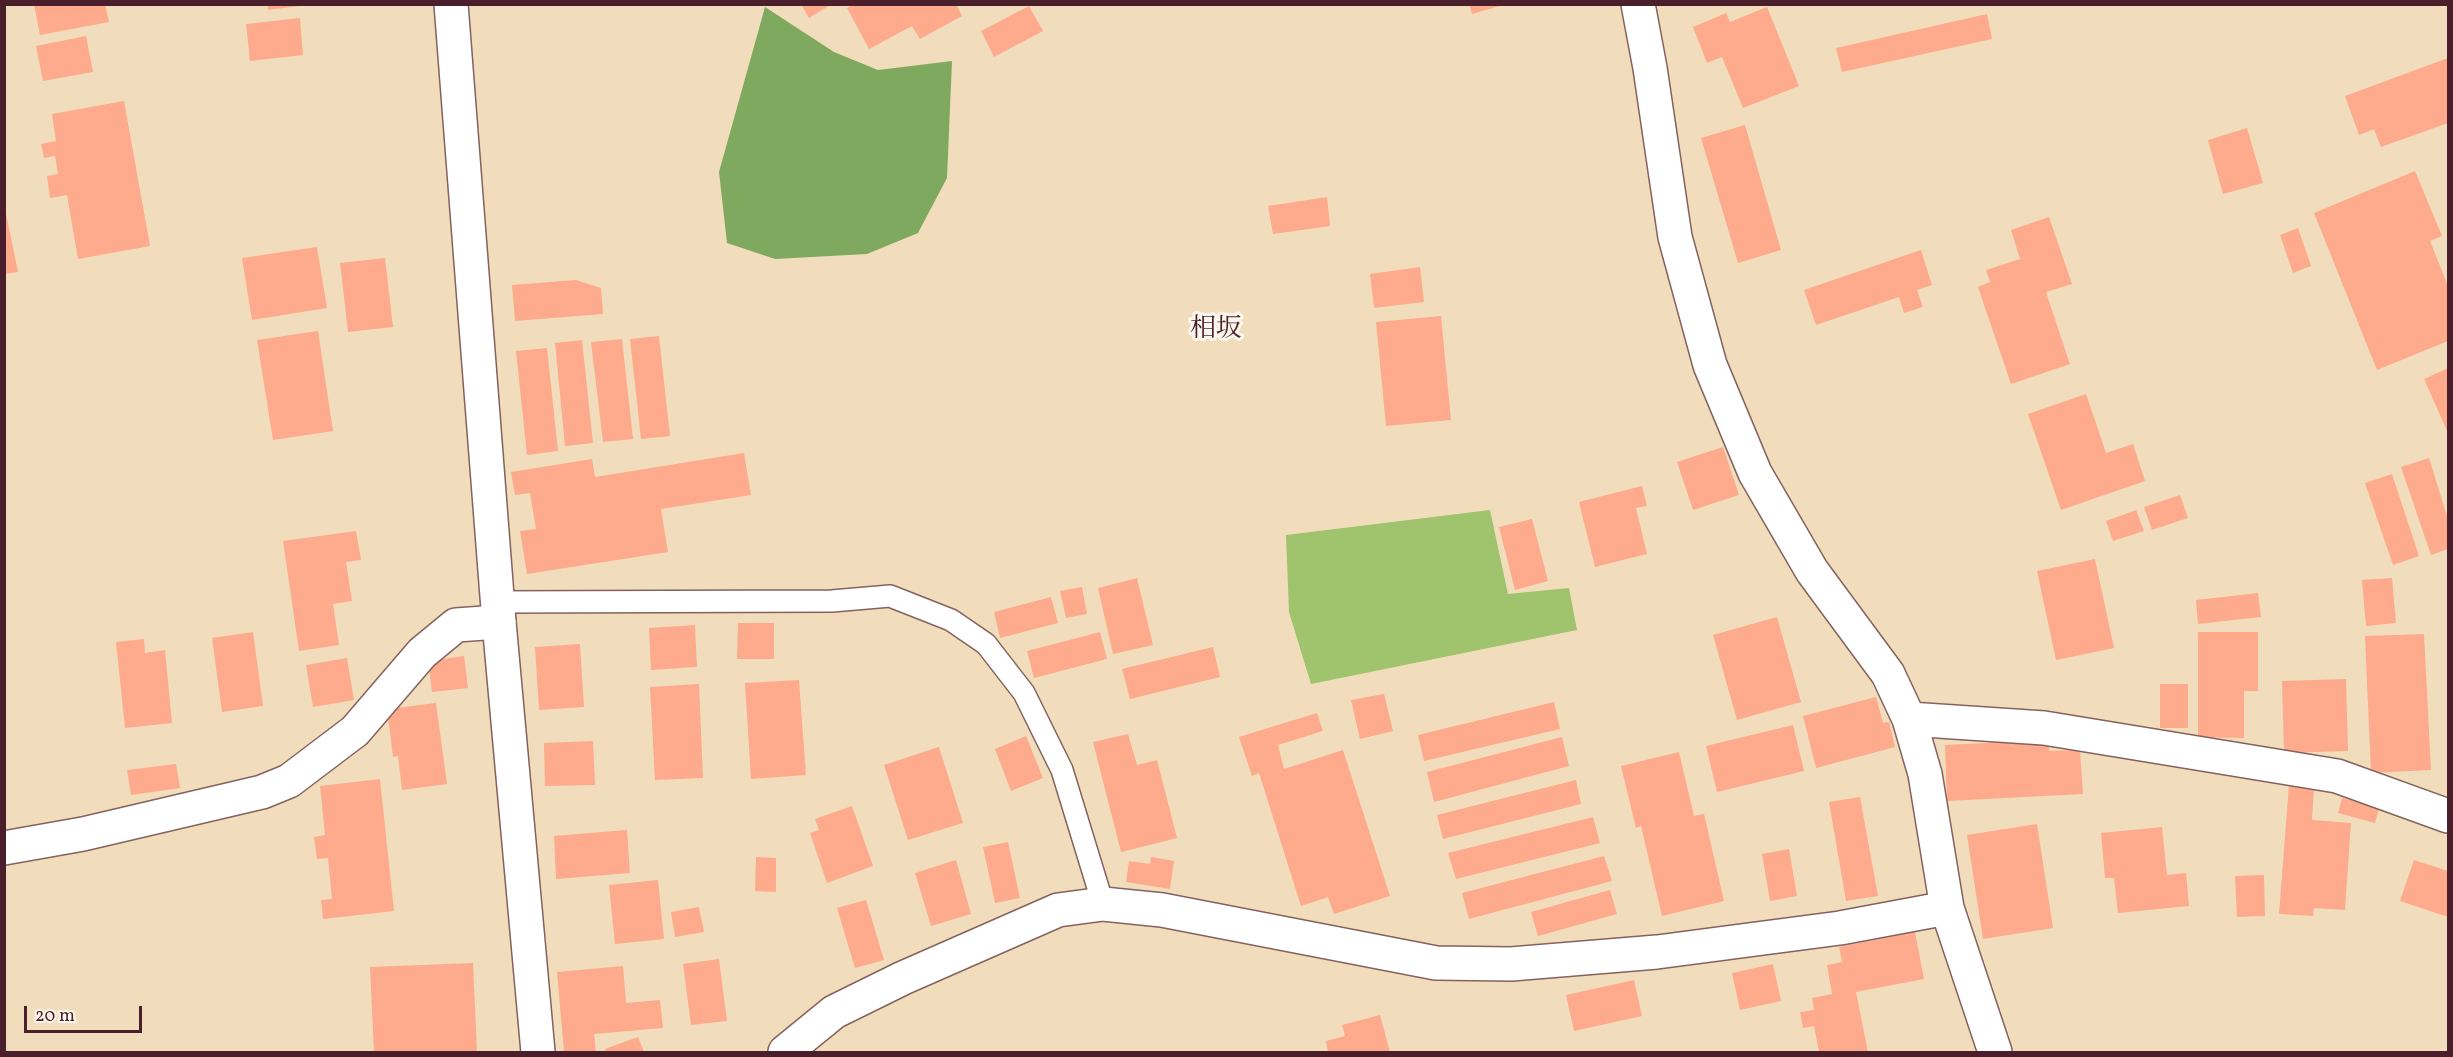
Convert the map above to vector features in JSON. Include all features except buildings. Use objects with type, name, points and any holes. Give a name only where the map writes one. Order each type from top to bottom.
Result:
[{"type":"street","points":[[451,4],[498,612],[538,1053]]},
{"type":"street","points":[[1638,4],[1650,68],[1675,237],[1710,365],[1755,473],[1812,571],[1888,674],[1909,719],[1926,774],[1947,908],[1995,1053]]},
{"type":"street","points":[[4,848],[83,834],[262,792],[289,781],[355,731],[422,653],[456,626],[498,612]]},
{"type":"street","points":[[1909,719],[2044,728],[2337,776],[2448,816]]},
{"type":"street","points":[[785,1053],[834,1012],[903,978],[1058,910],[1103,904],[1162,910],[1436,963],[1511,964],[1669,950],[1840,928],[1947,908]]},
{"type":"lane","points":[[498,612],[832,601],[890,596],[951,620],[986,644],[1024,693],[1062,770],[1103,904]]},
{"type":"green space","points":[[765,7],[834,52],[878,70],[952,61],[947,178],[918,233],[867,254],[775,259],[727,243],[719,172]]},
{"type":"green space","points":[[1490,510],[1508,594],[1569,588],[1577,630],[1311,684],[1289,612],[1286,535]]},
{"type":"district","name":"相坂","points":[[1216,331]]}]
